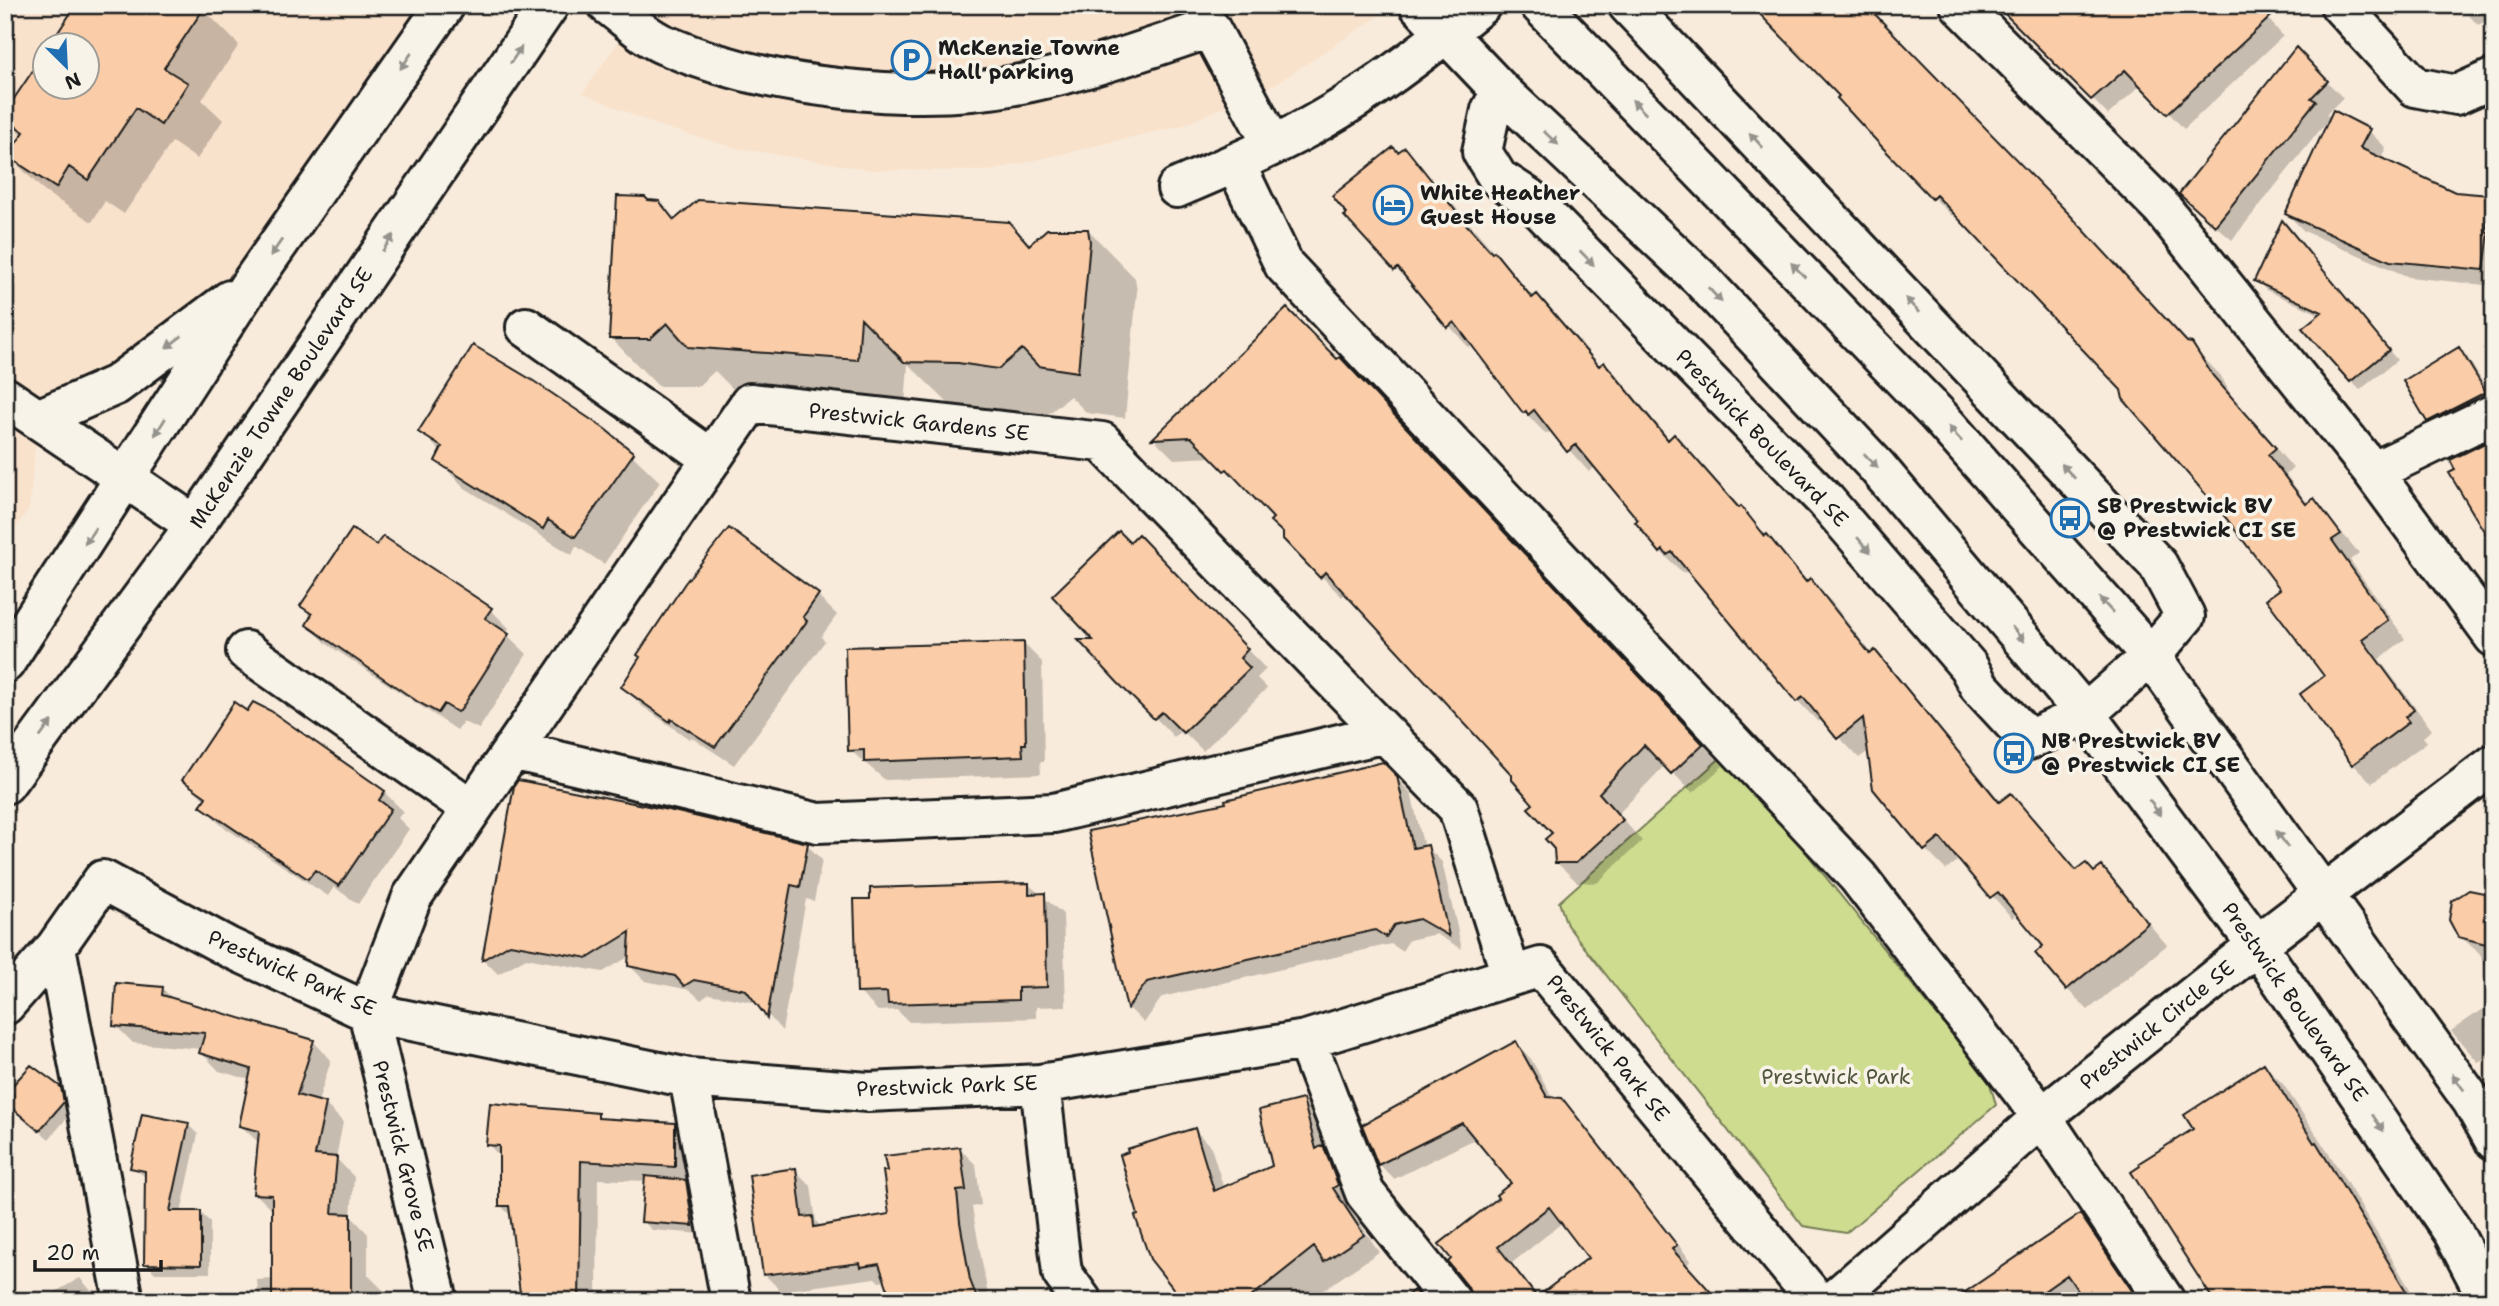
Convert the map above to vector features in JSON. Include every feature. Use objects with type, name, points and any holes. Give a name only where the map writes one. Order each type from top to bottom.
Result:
[{"type":"street","points":[[12,643],[127,479],[249,286],[445,5]]},
{"type":"street","name":"McKenzie Towne Boulevard SE","points":[[5,785],[195,525],[549,5]]},
{"type":"street","points":[[608,5],[662,45],[758,75],[846,90],[945,92],[1029,83],[1113,61],[1210,28],[1272,145]]},
{"type":"street","name":"Prestwick Boulevard SE","points":[[1419,5],[1501,91],[1700,278],[1868,457],[2085,714],[2257,945],[2453,1232],[2489,1301]]},
{"type":"street","points":[[1177,188],[1324,119],[1447,33],[1481,5]]},
{"type":"street","points":[[1540,5],[1937,414],[2151,656],[2472,1101],[2494,1140]]},
{"type":"street","name":"Prestwick Boulevard SE","points":[[1501,91],[1491,110],[1482,152],[1498,178],[1529,198],[1826,501],[1968,666],[1979,686],[2029,740],[2085,714],[2151,656],[2185,616],[2158,565],[1628,5]]},
{"type":"street","points":[[1960,5],[2161,207],[2373,472],[2494,637]]},
{"type":"street","points":[[2340,5],[2415,87],[2456,95],[2494,78]]},
{"type":"street","points":[[1235,163],[1284,265],[1858,877],[2042,1117],[2165,1301]]},
{"type":"street","points":[[38,419],[116,385],[249,286]]},
{"type":"street","points":[[526,327],[712,459]]},
{"type":"street","points":[[5,397],[195,525]]},
{"type":"street","name":"Prestwick Gardens SE","points":[[368,1012],[412,897],[750,403],[1101,442],[1458,808],[1511,975]]},
{"type":"street","points":[[2373,472],[2494,414]]},
{"type":"street","points":[[246,652],[472,809]]},
{"type":"street","points":[[512,750],[818,823],[1054,813],[1385,733]]},
{"type":"street","name":"Prestwick Circle SE","points":[[1833,1301],[2042,1117],[2322,894],[2494,764]]},
{"type":"street","name":"Prestwick Park SE","points":[[5,1005],[56,947],[103,880],[228,947],[368,1012],[689,1078],[868,1092],[1040,1084],[1306,1040],[1541,967],[1817,1301]]},
{"type":"street","points":[[56,947],[124,1301]]},
{"type":"street","name":"Prestwick Grove SE","points":[[368,1012],[438,1301]]},
{"type":"street","points":[[1306,1040],[1364,1193],[1451,1301]]},
{"type":"street","points":[[689,1078],[731,1301]]},
{"type":"street","points":[[1040,1084],[1062,1273],[1083,1301]]},
{"type":"shaded area","points":[[5,5],[409,5],[433,23],[249,286],[38,419],[29,510],[5,541]]},
{"type":"shaded area","name":"McKenzie Towne Hall parking","points":[[643,5],[1373,5],[1382,14],[1277,83],[1184,125],[989,171],[872,170],[736,148],[656,125],[583,93]]},
{"type":"green space","name":"Prestwick Park","points":[[1726,753],[1989,1080],[1996,1105],[1846,1233],[1803,1226],[1567,925],[1559,902]]},
{"type":"building","points":[[76,5],[206,5],[164,68],[188,83],[161,125],[136,108],[88,180],[69,167],[56,188],[7,156],[24,132],[5,119],[5,112],[32,72],[32,102],[102,102],[102,32],[58,32]]},
{"type":"building","points":[[1751,5],[1866,5],[2070,215],[2187,342],[2192,343],[2213,376],[2276,448],[2268,455],[2306,504],[2314,498],[2341,534],[2332,540],[2388,620],[2362,639],[2414,710],[2405,717],[2409,722],[2352,765],[2300,694],[2324,676],[2266,599],[2280,589],[2226,518],[2123,399],[2121,390],[1936,195],[1932,199],[1837,98],[1839,96]]},
{"type":"building","points":[[1996,5],[2283,5],[2167,114],[2125,70],[2091,100]]},
{"type":"building","points":[[2296,47],[2328,81],[2311,98],[2316,101],[2215,226],[2179,194]]},
{"type":"building","points":[[2333,110],[2370,129],[2360,148],[2455,192],[2489,195],[2486,232],[2489,232],[2484,270],[2390,261],[2285,214]]},
{"type":"building","points":[[1393,147],[1398,152],[1405,147],[1466,224],[1492,253],[1494,251],[1532,298],[1537,294],[1599,366],[1604,362],[1668,440],[1674,434],[1765,536],[1767,534],[1806,582],[1810,578],[1870,654],[1875,650],[1999,802],[2011,793],[2076,870],[2086,863],[2094,872],[2102,866],[2148,923],[2066,990],[2035,953],[2043,946],[1998,892],[1990,898],[1940,838],[1924,851],[1873,789],[1863,718],[1837,739],[1803,697],[1796,702],[1672,552],[1667,555],[1663,550],[1660,553],[1635,522],[1638,520],[1576,445],[1567,452],[1534,410],[1528,415],[1526,411],[1523,413],[1454,322],[1447,328],[1398,268],[1394,271],[1344,216],[1347,214],[1332,196]]},
{"type":"building","points":[[617,196],[645,197],[659,201],[674,220],[698,200],[1009,222],[1029,245],[1047,229],[1088,229],[1090,242],[1078,372],[1038,366],[1022,349],[998,369],[958,363],[904,362],[861,318],[858,360],[688,347],[667,323],[650,339],[609,339]]},
{"type":"building","points":[[2282,220],[2389,350],[2350,382],[2302,328],[2322,312],[2254,281]]},
{"type":"building","points":[[1287,308],[1337,359],[1340,357],[1703,744],[1671,774],[1644,745],[1599,793],[1623,820],[1576,863],[1555,863],[1554,849],[1545,839],[1552,833],[1528,808],[1533,804],[1512,780],[1512,775],[1325,572],[1320,578],[1283,539],[1283,533],[1270,521],[1273,518],[1227,469],[1224,471],[1191,437],[1152,439]]},
{"type":"building","points":[[473,345],[532,380],[605,429],[634,453],[575,537],[548,520],[543,529],[435,461],[442,447],[418,432]]},
{"type":"building","points":[[2459,347],[2486,392],[2427,422],[2403,381]]},
{"type":"building","points":[[2489,441],[2494,448],[2494,548],[2449,473],[2455,470],[2450,460]]},
{"type":"building","points":[[729,528],[819,594],[803,617],[807,621],[715,747],[671,719],[670,722],[621,687],[640,657],[637,655],[685,583]]},
{"type":"building","points":[[352,529],[376,545],[383,536],[492,608],[485,618],[509,634],[460,711],[457,712],[444,704],[438,713],[418,702],[306,625],[312,614],[300,606]]},
{"type":"building","points":[[1119,531],[1130,542],[1138,534],[1248,649],[1240,658],[1250,668],[1183,733],[1162,712],[1154,719],[1117,682],[1078,640],[1093,640],[1052,596]]},
{"type":"building","points":[[1024,642],[1026,744],[1022,744],[1023,756],[864,762],[864,750],[848,751],[845,647]]},
{"type":"building","points":[[234,702],[247,711],[253,702],[271,711],[385,791],[379,800],[391,809],[339,886],[315,870],[308,879],[200,806],[206,797],[182,780]]},
{"type":"building","points":[[1383,762],[1397,776],[1413,848],[1428,845],[1449,936],[1419,919],[1394,925],[1386,937],[1375,930],[1147,982],[1127,1009],[1088,831],[1226,803],[1225,800]]},
{"type":"building","points":[[518,780],[673,811],[808,843],[800,887],[791,885],[767,1018],[746,990],[694,980],[684,986],[675,976],[628,966],[630,932],[588,958],[510,944],[482,960],[514,786]]},
{"type":"building","points":[[1029,883],[1029,894],[1045,893],[1047,987],[1018,988],[1018,1000],[888,1004],[887,992],[857,993],[854,899],[870,899],[870,888]]},
{"type":"building","points":[[2469,890],[2494,895],[2494,946],[2458,937],[2449,920],[2452,901]]},
{"type":"building","points":[[116,983],[163,987],[162,995],[314,1040],[297,1095],[326,1103],[315,1155],[337,1157],[332,1213],[351,1214],[351,1301],[272,1301],[272,1195],[253,1194],[259,1131],[239,1126],[251,1069],[199,1053],[205,1033],[113,1026]]},
{"type":"building","points":[[1516,1041],[1547,1097],[1562,1098],[1677,1245],[1672,1249],[1719,1301],[1472,1301],[1468,1287],[1448,1262],[1451,1259],[1439,1244],[1498,1198],[1496,1195],[1511,1183],[1462,1123],[1378,1165],[1362,1125]],"holes":[[[1549,1207],[1588,1258],[1537,1297],[1498,1247]]]},
{"type":"building","points":[[2264,1063],[2314,1143],[2316,1142],[2412,1301],[2214,1301],[2131,1172],[2140,1166],[2139,1163],[2193,1129],[2184,1115]]},
{"type":"building","points":[[31,1065],[61,1087],[64,1102],[39,1131],[6,1103],[13,1095],[10,1088]]},
{"type":"building","points":[[1303,1099],[1316,1149],[1323,1145],[1338,1185],[1333,1188],[1364,1235],[1324,1262],[1314,1247],[1246,1301],[1183,1301],[1150,1259],[1135,1216],[1138,1215],[1120,1155],[1128,1152],[1127,1149],[1195,1128],[1214,1191],[1272,1166],[1259,1110]]},
{"type":"building","points":[[490,1103],[598,1113],[598,1118],[675,1123],[675,1167],[581,1161],[579,1301],[521,1301],[509,1206],[499,1206],[499,1146],[486,1145]]},
{"type":"building","points":[[142,1114],[189,1123],[170,1211],[201,1211],[201,1265],[144,1264],[145,1171],[130,1168]]},
{"type":"building","points":[[960,1147],[966,1190],[957,1191],[960,1222],[970,1280],[978,1301],[892,1301],[879,1264],[861,1267],[860,1263],[763,1275],[749,1175],[796,1168],[802,1217],[813,1216],[814,1227],[889,1214],[883,1171],[887,1171],[884,1156]]},
{"type":"building","points":[[645,1176],[686,1180],[693,1226],[641,1222]]},
{"type":"building","points":[[2080,1214],[2139,1301],[2085,1301],[2067,1275],[2030,1301],[1952,1301]]},
{"type":"building","points":[[1414,1290],[1423,1301],[1400,1301]]},
{"type":"place","name":"McKenzie Towne Hall parking","points":[[911,60]]},
{"type":"place","name":"White Heather Guest House","points":[[1393,205]]},
{"type":"place","name":"SB Prestwick BV @ Prestwick CI SE","points":[[2070,518]]},
{"type":"place","name":"NB Prestwick BV @ Prestwick CI SE","points":[[2014,753]]}]
